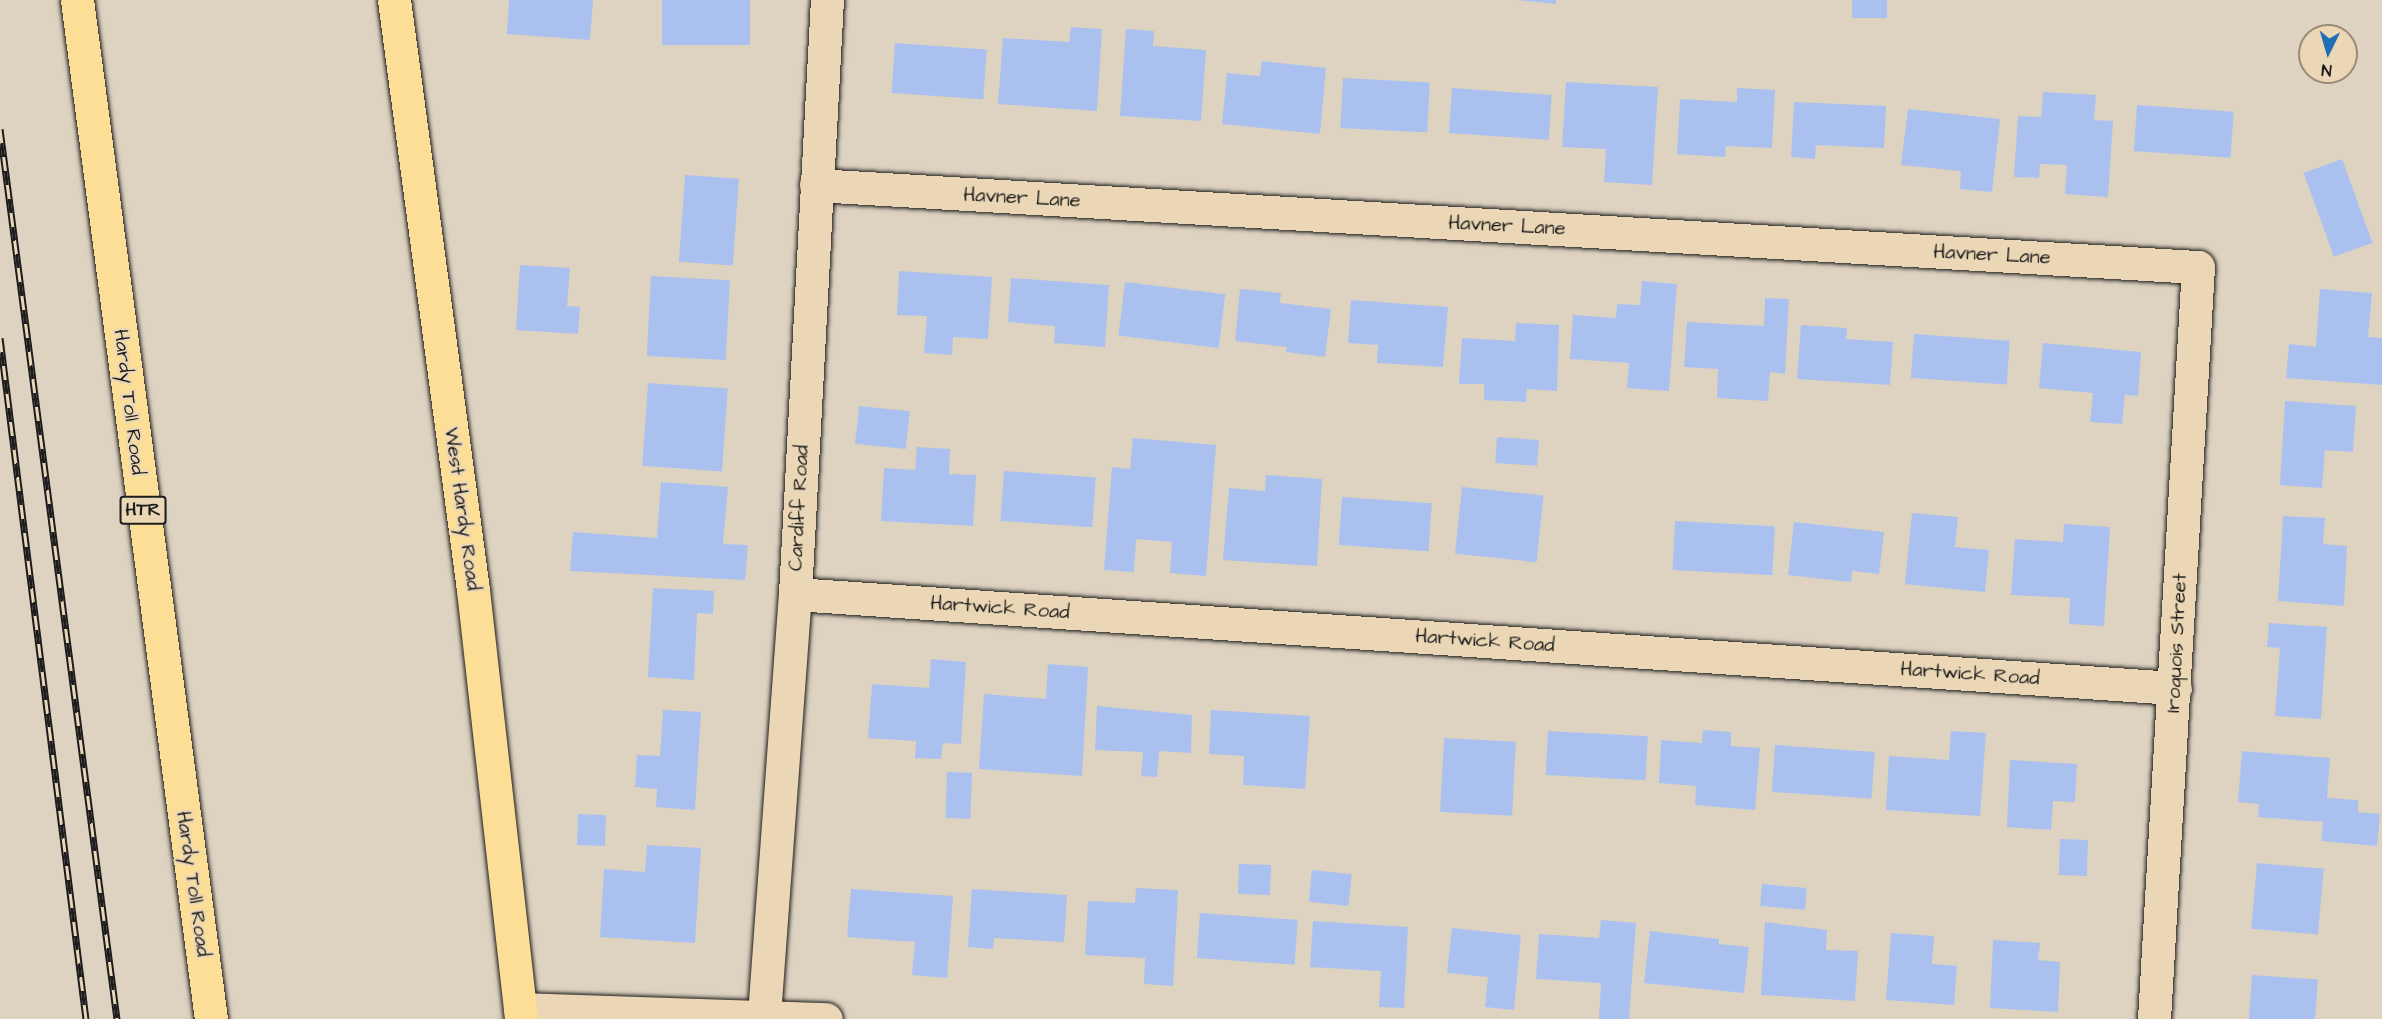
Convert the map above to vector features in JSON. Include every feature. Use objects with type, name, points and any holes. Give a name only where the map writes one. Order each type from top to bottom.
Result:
[{"type":"main road","name":"Hardy Toll Road","points":[[77,0],[210,1019]]},
{"type":"main road","name":"West Hardy Road","points":[[394,0],[473,590],[520,1014]]},
{"type":"street","name":"Cardiff Road","points":[[764,1015],[795,594],[827,0]]},
{"type":"street","name":"Havner Lane","points":[[816,185],[2198,267]]},
{"type":"street","name":"Iroquois Street","points":[[2154,1019],[2198,267]]},
{"type":"street","name":"Hartwick Road","points":[[795,594],[2175,688]]},
{"type":"street","points":[[520,1014],[764,1015],[826,1019]]},
{"type":"building","points":[[509,0],[593,0],[590,40],[507,34]]},
{"type":"building","points":[[662,0],[750,0],[750,45],[662,45]]},
{"type":"building","points":[[1517,0],[1556,0],[1556,4]]},
{"type":"building","points":[[1852,0],[1887,0],[1887,18],[1852,18]]},
{"type":"building","points":[[1071,27],[1102,29],[1097,111],[998,104],[1003,38],[1069,42]]},
{"type":"building","points":[[1126,29],[1154,31],[1153,46],[1206,50],[1201,121],[1120,116]]},
{"type":"building","points":[[895,43],[987,49],[983,99],[892,93]]},
{"type":"building","points":[[1262,61],[1326,68],[1320,134],[1222,124],[1227,73],[1260,76]]},
{"type":"building","points":[[1343,78],[1430,83],[1427,132],[1340,128]]},
{"type":"building","points":[[1566,82],[1658,87],[1652,185],[1604,182],[1606,149],[1562,147]]},
{"type":"building","points":[[1452,88],[1552,95],[1549,140],[1449,133]]},
{"type":"building","points":[[1737,88],[1775,90],[1772,148],[1726,146],[1725,157],[1677,154],[1680,99],[1737,102]]},
{"type":"building","points":[[2043,92],[2096,95],[2094,120],[2113,121],[2108,197],[2065,194],[2067,165],[2040,164],[2039,178],[2014,177],[2018,116],[2041,117]]},
{"type":"building","points":[[1794,102],[1886,106],[1884,148],[1816,145],[1815,159],[1791,157]]},
{"type":"building","points":[[2137,105],[2234,112],[2231,158],[2134,151]]},
{"type":"building","points":[[1908,109],[2000,119],[1992,192],[1960,189],[1961,171],[1901,165]]},
{"type":"building","points":[[2342,159],[2372,243],[2334,257],[2303,173]]},
{"type":"building","points":[[685,175],[739,179],[733,266],[679,262]]},
{"type":"building","points":[[520,265],[570,268],[567,306],[580,307],[578,334],[516,330]]},
{"type":"building","points":[[899,271],[992,277],[988,339],[953,337],[952,355],[924,353],[927,316],[897,315]]},
{"type":"building","points":[[651,276],[730,280],[726,360],[647,356]]},
{"type":"building","points":[[1011,278],[1109,285],[1105,347],[1054,343],[1055,326],[1008,322]]},
{"type":"building","points":[[1642,281],[1677,284],[1669,391],[1627,388],[1629,363],[1570,359],[1573,315],[1616,318],[1617,304],[1640,305]]},
{"type":"building","points":[[1125,282],[1225,294],[1219,348],[1118,336]]},
{"type":"building","points":[[1240,289],[1281,293],[1280,303],[1331,309],[1325,357],[1286,352],[1287,347],[1235,341]]},
{"type":"building","points":[[2320,289],[2372,293],[2368,337],[2382,338],[2382,385],[2286,378],[2289,344],[2316,347]]},
{"type":"building","points":[[1765,298],[1789,299],[1785,374],[1770,372],[1768,401],[1717,398],[1718,369],[1684,367],[1687,322],[1764,326]]},
{"type":"building","points":[[1351,300],[1448,307],[1443,367],[1377,363],[1378,345],[1348,343]]},
{"type":"building","points":[[1516,323],[1559,325],[1557,391],[1527,389],[1526,402],[1484,400],[1484,384],[1459,384],[1462,338],[1515,341]]},
{"type":"building","points":[[1801,325],[1847,328],[1846,339],[1893,342],[1890,385],[1797,379]]},
{"type":"building","points":[[1914,334],[2010,341],[2007,385],[1911,378]]},
{"type":"building","points":[[2043,343],[2141,352],[2138,396],[2125,395],[2122,424],[2090,422],[2093,393],[2039,388]]},
{"type":"building","points":[[648,383],[728,389],[722,471],[642,466]]},
{"type":"building","points":[[2285,401],[2356,406],[2353,452],[2325,450],[2322,488],[2280,485]]},
{"type":"building","points":[[859,406],[910,411],[906,449],[855,444]]},
{"type":"building","points":[[1497,437],[1539,440],[1537,466],[1495,463]]},
{"type":"building","points":[[1133,438],[1216,445],[1206,576],[1170,573],[1172,542],[1136,539],[1134,572],[1104,570],[1112,467],[1130,469]]},
{"type":"building","points":[[917,447],[950,449],[949,474],[976,475],[973,526],[881,521],[884,468],[915,470]]},
{"type":"building","points":[[1004,471],[1096,477],[1092,527],[1001,521]]},
{"type":"building","points":[[1266,475],[1322,479],[1317,566],[1223,560],[1229,488],[1265,491]]},
{"type":"building","points":[[661,482],[728,487],[723,544],[748,545],[745,580],[570,571],[573,532],[657,538]]},
{"type":"building","points":[[1462,487],[1544,496],[1537,562],[1455,554]]},
{"type":"building","points":[[1342,497],[1432,503],[1428,551],[1339,545]]},
{"type":"building","points":[[1912,513],[1958,517],[1955,547],[1989,550],[1985,592],[1905,584]]},
{"type":"building","points":[[2283,516],[2325,518],[2323,544],[2347,546],[2344,606],[2278,601]]},
{"type":"building","points":[[1675,521],[1775,526],[1772,575],[1672,570]]},
{"type":"building","points":[[1794,522],[1884,532],[1879,574],[1852,571],[1851,582],[1788,575]]},
{"type":"building","points":[[2064,524],[2110,527],[2104,626],[2069,624],[2070,598],[2011,595],[2015,539],[2063,542]]},
{"type":"building","points":[[653,588],[714,591],[713,614],[697,613],[694,680],[648,677]]},
{"type":"building","points":[[2269,623],[2327,627],[2321,719],[2275,716],[2280,648],[2267,647]]},
{"type":"building","points":[[931,659],[966,662],[961,744],[943,743],[941,759],[915,758],[916,741],[868,738],[872,684],[929,688]]},
{"type":"building","points":[[1048,664],[1088,667],[1082,776],[979,769],[984,694],[1046,699]]},
{"type":"building","points":[[1097,706],[1192,715],[1191,753],[1159,751],[1157,777],[1141,776],[1143,752],[1095,750]]},
{"type":"building","points":[[663,710],[701,712],[695,810],[656,807],[657,789],[635,787],[637,755],[660,756]]},
{"type":"building","points":[[1211,710],[1310,716],[1305,789],[1243,785],[1244,756],[1209,754]]},
{"type":"building","points":[[1703,730],[1731,732],[1731,746],[1760,748],[1755,810],[1695,805],[1696,786],[1659,783],[1661,740],[1702,743]]},
{"type":"building","points":[[1548,731],[1648,736],[1646,780],[1546,775]]},
{"type":"building","points":[[1951,731],[1986,733],[1980,816],[1886,810],[1889,756],[1949,760]]},
{"type":"building","points":[[1444,738],[1516,742],[1512,816],[1440,812]]},
{"type":"building","points":[[1775,745],[1875,752],[1871,799],[1772,792]]},
{"type":"building","points":[[2242,751],[2330,758],[2327,798],[2358,800],[2358,812],[2380,814],[2377,846],[2321,841],[2323,822],[2258,817],[2259,804],[2238,802]]},
{"type":"building","points":[[2010,760],[2077,764],[2075,802],[2053,801],[2051,830],[2007,827]]},
{"type":"building","points":[[947,772],[972,773],[970,819],[945,818]]},
{"type":"building","points":[[578,814],[606,815],[605,846],[577,845]]},
{"type":"building","points":[[2060,839],[2088,840],[2087,876],[2059,875]]},
{"type":"building","points":[[647,845],[701,848],[695,943],[600,937],[604,869],[645,872]]},
{"type":"building","points":[[2257,863],[2324,869],[2318,935],[2251,929]]},
{"type":"building","points":[[1239,864],[1271,865],[1270,895],[1238,894]]},
{"type":"building","points":[[1312,870],[1352,874],[1348,906],[1309,902]]},
{"type":"building","points":[[1762,884],[1807,888],[1805,910],[1760,906]]},
{"type":"building","points":[[1136,888],[1178,890],[1173,986],[1144,984],[1145,958],[1085,955],[1088,901],[1135,903]]},
{"type":"building","points":[[851,889],[953,896],[947,978],[912,975],[915,942],[847,937]]},
{"type":"building","points":[[972,889],[1067,895],[1064,942],[994,938],[993,949],[968,947]]},
{"type":"building","points":[[1200,913],[1298,920],[1295,965],[1197,958]]},
{"type":"building","points":[[1601,920],[1636,923],[1629,1019],[1599,1019],[1601,983],[1536,979],[1539,934],[1599,938]]},
{"type":"building","points":[[1313,921],[1408,927],[1404,1008],[1379,1007],[1381,971],[1310,967]]},
{"type":"building","points":[[1765,922],[1827,930],[1826,950],[1858,951],[1855,1001],[1761,995]]},
{"type":"building","points":[[1452,928],[1521,935],[1514,1010],[1485,1007],[1488,977],[1447,973]]},
{"type":"building","points":[[1650,931],[1719,939],[1719,944],[1749,947],[1744,993],[1644,983]]},
{"type":"building","points":[[1891,933],[1934,936],[1932,964],[1957,966],[1954,1005],[1886,1000]]},
{"type":"building","points":[[1993,940],[2040,943],[2038,960],[2060,962],[2058,1012],[1990,1008]]},
{"type":"building","points":[[2252,975],[2318,980],[2315,1019],[2249,1019]]},
{"type":"railway","points":[[0,129],[117,1019]]},
{"type":"railway","points":[[0,338],[86,1019]]}]
